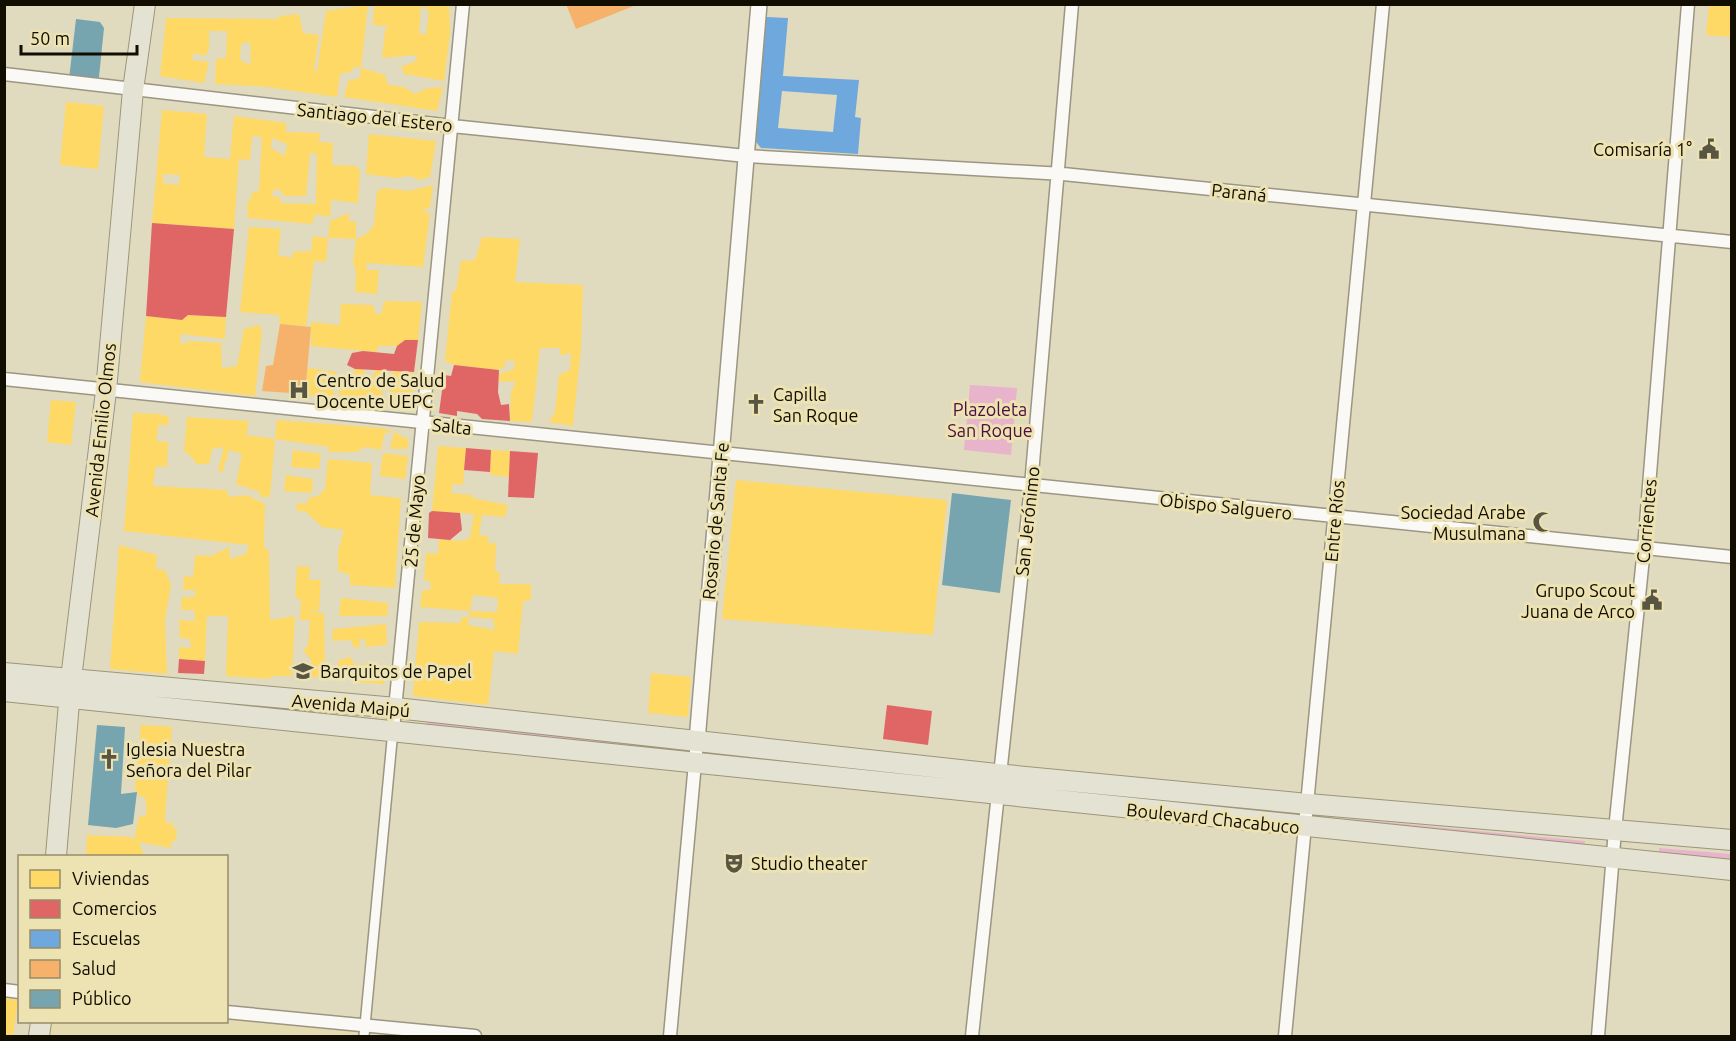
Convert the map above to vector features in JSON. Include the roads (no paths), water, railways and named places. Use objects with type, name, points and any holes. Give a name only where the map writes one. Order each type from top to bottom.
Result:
[{"type":"main road","name":"Avenida Emilio Olmos","points":[[56,855],[71,689],[106,391],[133,90],[145,4]]},
{"type":"main road","name":"Avenida Maipú","points":[[4,673],[71,689],[393,730],[695,762]]},
{"type":"main road","name":"Avenida Maipú","points":[[4,691],[71,689],[396,708],[697,741]]},
{"type":"main road","name":"Boulevard Chacabuco","points":[[697,741],[1000,775],[1731,840]]},
{"type":"main road","name":"Boulevard Chacabuco","points":[[695,762],[998,796],[1731,870]]},
{"type":"street","name":"25 de Mayo","points":[[364,1031],[463,4]]},
{"type":"street","name":"Rosario de Santa Fe","points":[[670,1036],[759,4]]},
{"type":"street","name":"San Jerónimo","points":[[972,1036],[1031,486],[1072,4]]},
{"type":"street","name":"Entre Ríos","points":[[1286,1036],[1383,4]]},
{"type":"street","name":"Corrientes","points":[[1598,1036],[1615,830],[1644,548],[1688,4]]},
{"type":"street","name":"Santiago del Estero","points":[[4,74],[452,126],[746,156]]},
{"type":"street","name":"Paraná","points":[[746,156],[1058,174],[1731,242]]},
{"type":"street","name":"Salta","points":[[4,379],[721,452]]},
{"type":"street","name":"Obispo Salguero","points":[[721,452],[1731,557]]},
{"type":"street","points":[[228,1012],[364,1031],[475,1036]]},
{"type":"place","name":"Comisaría 1°","points":[[1709,149]]},
{"type":"place","name":"Centro de Salud Docente UEPC","points":[[299,390]]},
{"type":"place","name":"Capilla San Roque","points":[[756,404]]},
{"type":"place","name":"Sociedad Arabe Musulmana","points":[[1543,522]]},
{"type":"place","name":"Grupo Scout Juana de Arco","points":[[1652,600]]},
{"type":"place","name":"Barquitos de Papel","points":[[303,671]]},
{"type":"place","name":"Iglesia Nuestra Señora del Pilar","points":[[109,759]]},
{"type":"place","name":"Studio theater","points":[[734,863]]},
{"type":"park label","name":"Plazoleta San Roque","points":[[990,419]]}]
